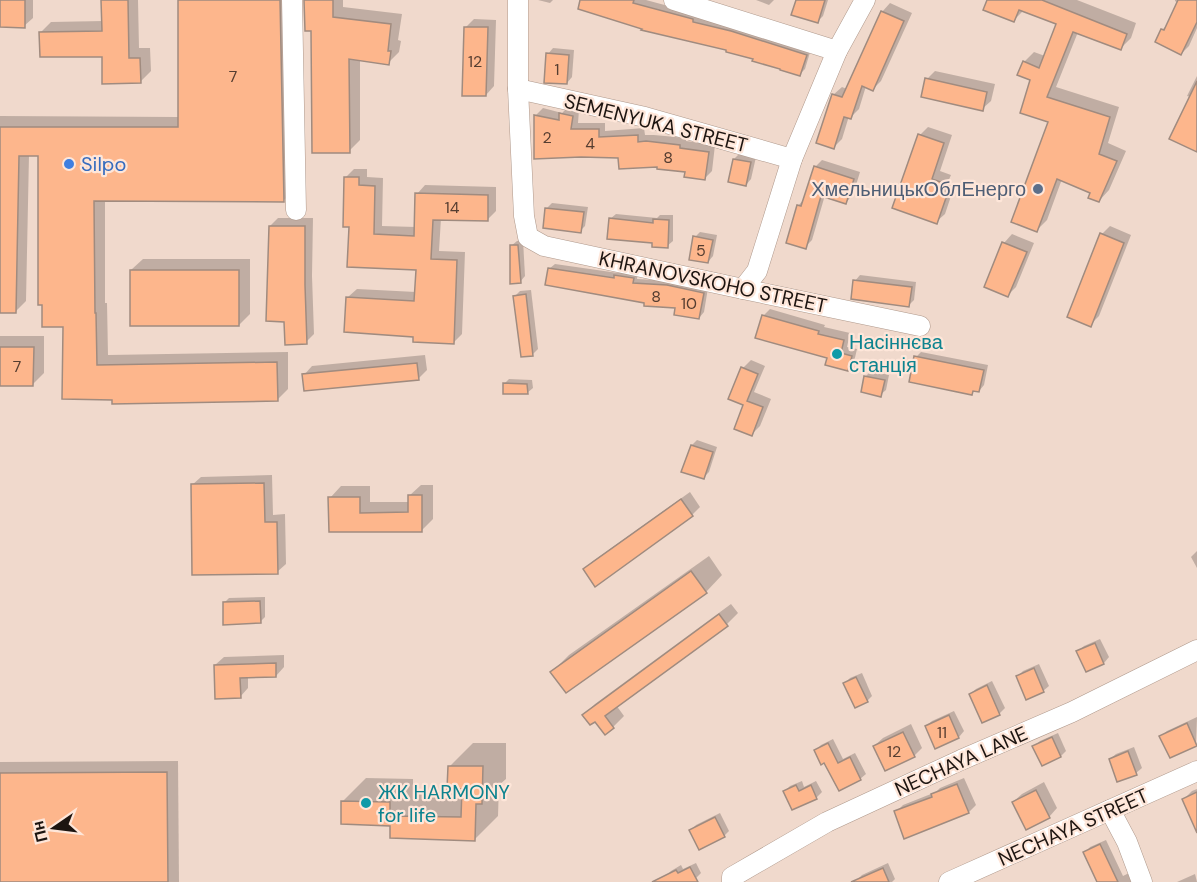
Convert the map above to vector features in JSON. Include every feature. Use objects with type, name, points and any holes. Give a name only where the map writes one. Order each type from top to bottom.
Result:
[{"type":"street","points":[[292,0],[296,210]]},
{"type":"street","points":[[518,0],[518,89]]},
{"type":"street","points":[[674,0],[837,51]]},
{"type":"street","points":[[742,290],[757,271],[792,159],[837,51],[865,0]]},
{"type":"street","name":"SEMENYUKA STREET","points":[[518,89],[645,117],[792,159]]},
{"type":"street","name":"KHRANOVSKOHO STREET","points":[[518,89],[524,216],[528,237],[544,246],[742,290],[920,326]]},
{"type":"street","name":"NECHAYA LANE","points":[[732,882],[732,877],[827,822],[1072,712],[1197,650]]},
{"type":"street","name":"NECHAYA STREET","points":[[949,882],[1197,771]]},
{"type":"street","points":[[1110,810],[1127,842],[1142,882]]},
{"type":"building","points":[[0,0],[25,0],[25,28],[0,27]]},
{"type":"building","points":[[101,0],[128,0],[129,58],[140,58],[141,83],[102,84],[102,57],[40,57],[39,32],[102,31]]},
{"type":"building","points":[[178,0],[280,0],[284,202],[94,201],[97,365],[277,362],[278,401],[112,404],[112,400],[62,399],[63,327],[42,327],[42,305],[38,305],[38,156],[19,156],[16,313],[0,313],[0,127],[178,127]]},
{"type":"building","points":[[304,0],[333,0],[333,17],[391,24],[389,65],[349,59],[350,153],[312,153],[311,31],[305,31]]},
{"type":"building","points":[[580,0],[634,0],[633,3],[693,19],[693,22],[731,31],[807,55],[800,76],[726,52],[726,50],[641,30],[578,9]]},
{"type":"building","points":[[796,0],[825,0],[818,23],[791,15]]},
{"type":"building","points":[[987,0],[1042,0],[1127,34],[1121,50],[1073,32],[1047,97],[1110,117],[1099,154],[1117,161],[1099,202],[1088,198],[1090,193],[1057,179],[1037,232],[1011,222],[1048,122],[1020,113],[1030,80],[1017,75],[1023,61],[1039,68],[1056,24],[1019,10],[1014,22],[983,10]]},
{"type":"building","points":[[1178,0],[1197,0],[1197,22],[1181,55],[1155,42],[1161,29],[1164,30]]},
{"type":"building","points":[[881,11],[904,21],[873,91],[862,86],[851,119],[844,117],[834,149],[816,143],[832,94],[842,97]]},
{"type":"building","points":[[464,27],[488,27],[486,96],[462,96]]},
{"type":"building","points":[[546,53],[569,55],[567,84],[544,83]]},
{"type":"building","points":[[925,78],[987,92],[983,111],[921,97]]},
{"type":"building","points":[[1197,81],[1197,152],[1169,139]]},
{"type":"building","points":[[559,113],[573,116],[571,129],[599,129],[599,137],[638,135],[638,142],[680,145],[680,148],[709,152],[705,180],[684,177],[685,172],[657,169],[657,167],[619,169],[618,158],[534,159],[534,115],[559,120]]},
{"type":"building","points":[[918,134],[944,143],[932,179],[943,183],[940,193],[947,195],[937,224],[892,208]]},
{"type":"building","points":[[733,159],[751,162],[746,186],[728,182]]},
{"type":"building","points":[[814,166],[854,179],[846,204],[821,196],[806,249],[786,243],[797,205],[801,206]]},
{"type":"building","points":[[344,177],[359,177],[359,185],[375,186],[374,234],[414,236],[415,193],[488,195],[488,221],[433,220],[431,259],[457,260],[454,344],[413,342],[413,337],[344,332],[346,297],[414,301],[416,270],[347,267],[349,227],[343,227]]},
{"type":"building","points":[[545,208],[584,212],[581,233],[543,228]]},
{"type":"building","points":[[609,218],[653,223],[653,219],[669,220],[668,248],[652,247],[652,243],[607,239]]},
{"type":"building","points":[[269,226],[305,226],[307,344],[285,345],[284,322],[266,321]]},
{"type":"building","points":[[1100,233],[1124,243],[1091,327],[1067,317]]},
{"type":"building","points":[[693,236],[713,240],[708,263],[689,260]]},
{"type":"building","points":[[1002,242],[1027,252],[1008,297],[984,287]]},
{"type":"building","points":[[510,245],[518,245],[521,283],[510,284]]},
{"type":"building","points":[[548,268],[614,278],[614,275],[634,278],[633,283],[667,285],[704,293],[699,319],[674,315],[675,308],[644,306],[644,303],[545,285]]},
{"type":"building","points":[[130,270],[239,270],[239,326],[130,326]]},
{"type":"building","points":[[853,280],[912,287],[909,307],[851,299]]},
{"type":"building","points":[[526,294],[533,356],[521,357],[513,296]]},
{"type":"building","points":[[762,315],[819,331],[818,334],[844,340],[841,353],[852,356],[848,371],[825,365],[827,358],[755,338]]},
{"type":"building","points":[[0,347],[34,347],[33,386],[0,386]]},
{"type":"building","points":[[914,356],[984,370],[979,392],[973,391],[972,395],[909,382]]},
{"type":"building","points":[[417,363],[419,380],[304,391],[302,374]]},
{"type":"building","points":[[741,367],[758,374],[747,401],[763,407],[752,436],[734,429],[743,405],[728,399]]},
{"type":"building","points":[[864,376],[885,380],[881,397],[861,392]]},
{"type":"building","points":[[503,383],[527,384],[528,394],[503,394]]},
{"type":"building","points":[[691,445],[713,452],[704,479],[681,472]]},
{"type":"building","points":[[264,483],[265,522],[277,522],[278,574],[192,575],[191,484]]},
{"type":"building","points":[[408,495],[422,495],[422,532],[329,532],[328,497],[360,497],[360,513],[408,512]]},
{"type":"building","points":[[681,499],[693,516],[595,587],[583,569]]},
{"type":"building","points":[[691,571],[707,593],[566,693],[550,672]]},
{"type":"building","points":[[260,601],[261,623],[223,625],[223,602]]},
{"type":"building","points":[[719,614],[728,626],[605,716],[614,728],[605,735],[595,722],[590,725],[582,715]]},
{"type":"building","points":[[1095,643],[1104,664],[1086,672],[1076,651]]},
{"type":"building","points":[[276,663],[276,677],[240,678],[241,698],[215,699],[214,665]]},
{"type":"building","points":[[1034,668],[1044,692],[1026,700],[1016,676]]},
{"type":"building","points":[[856,677],[868,702],[855,708],[843,683]]},
{"type":"building","points":[[987,685],[1000,715],[982,723],[969,694]]},
{"type":"building","points":[[949,715],[959,738],[935,749],[925,726]]},
{"type":"building","points":[[1187,723],[1197,746],[1170,758],[1159,736]]},
{"type":"building","points":[[903,732],[915,757],[885,771],[873,746]]},
{"type":"building","points":[[1052,737],[1061,757],[1042,766],[1032,746]]},
{"type":"building","points":[[828,743],[838,763],[850,757],[861,780],[839,791],[824,763],[821,765],[814,750]]},
{"type":"building","points":[[1128,751],[1137,775],[1117,782],[1109,759]]},
{"type":"building","name":"ЖК HARMONY for life","points":[[448,766],[483,766],[482,804],[476,804],[475,841],[390,838],[390,826],[341,824],[341,801],[390,802],[390,816],[461,817],[462,789],[447,789]]},
{"type":"building","points":[[167,772],[168,882],[0,882],[0,773]]},
{"type":"building","points":[[957,784],[969,813],[904,839],[894,811],[932,797],[931,794]]},
{"type":"building","points":[[796,785],[799,791],[811,785],[817,799],[792,810],[783,791]]},
{"type":"building","points":[[1036,790],[1050,818],[1026,830],[1012,802]]},
{"type":"building","points":[[1197,792],[1197,833],[1182,799]]},
{"type":"building","points":[[715,817],[725,837],[699,850],[689,830]]},
{"type":"building","points":[[1100,844],[1118,882],[1097,882],[1083,852]]},
{"type":"building","points":[[690,867],[698,882],[652,882],[676,870],[678,873]]},
{"type":"building","points":[[883,868],[889,882],[851,882]]},
{"type":"place","name":"Silpo","points":[[69,164]]},
{"type":"place","name":"ХмельницькОблЕнерго","points":[[1038,189]]},
{"type":"place","name":"Насіннєва станція","points":[[837,354]]},
{"type":"place","name":"ЖК HARMONY for life","points":[[366,803]]}]
